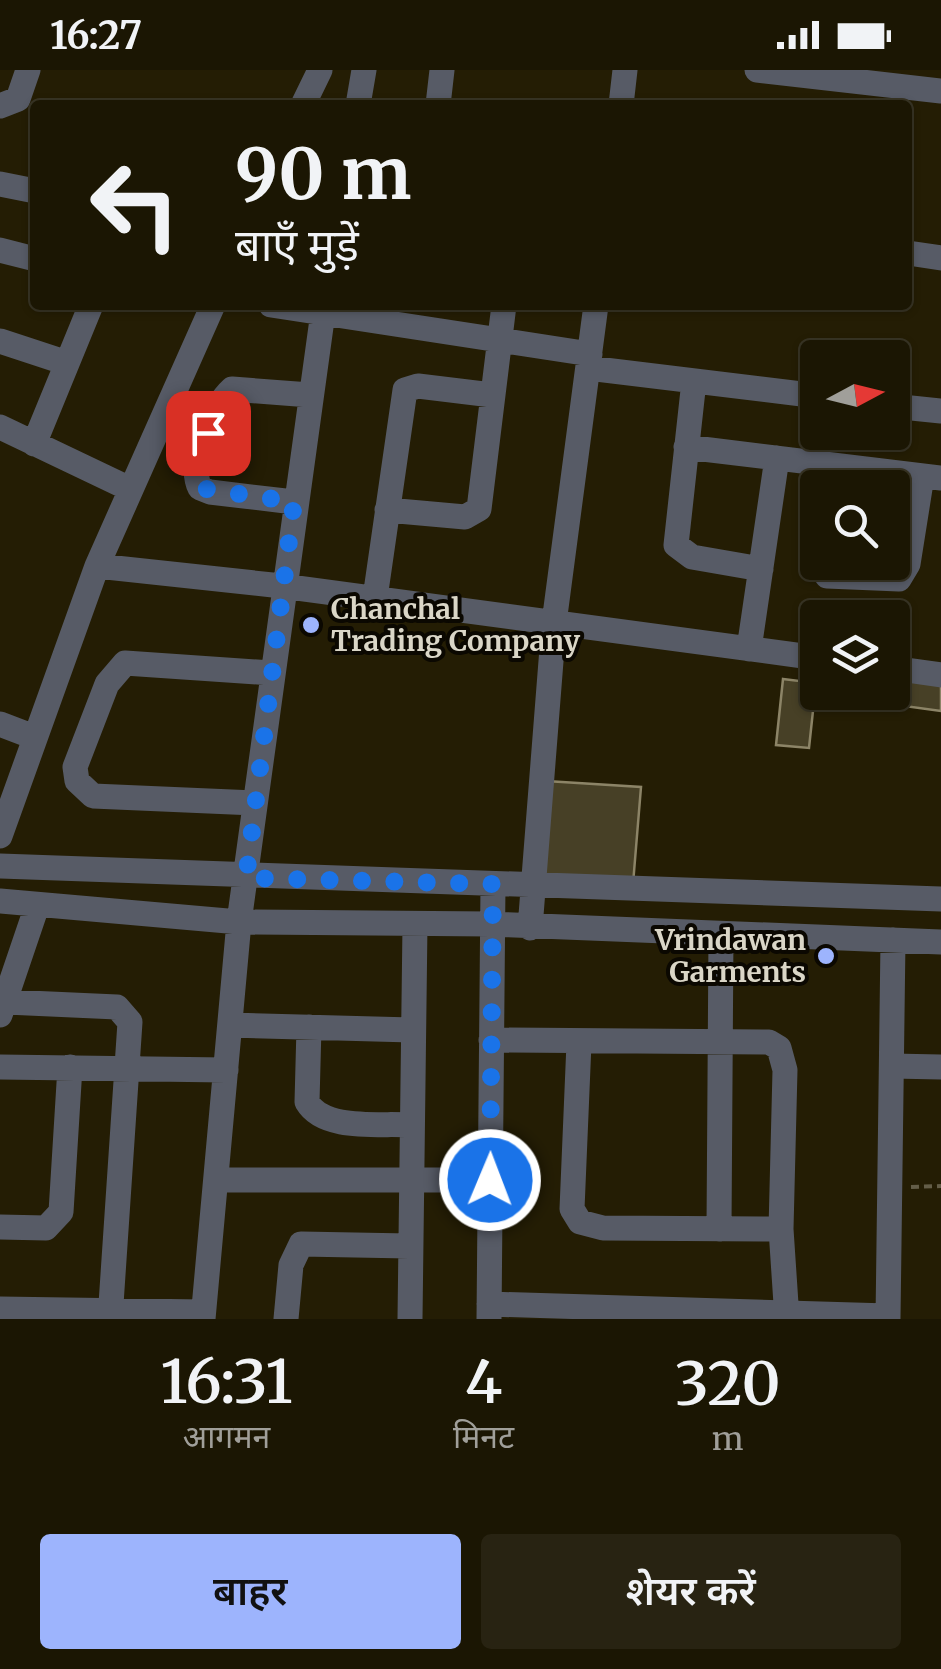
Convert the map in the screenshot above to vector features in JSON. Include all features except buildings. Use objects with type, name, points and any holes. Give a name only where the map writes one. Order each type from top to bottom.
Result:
[{"type":"street","points":[[0,106],[18,99],[28,70]]},
{"type":"street","points":[[305,100],[320,70]]},
{"type":"street","points":[[359,100],[364,70]]},
{"type":"street","points":[[439,100],[442,70]]},
{"type":"street","points":[[622,100],[625,70]]},
{"type":"street","points":[[757,70],[855,76],[941,91]]},
{"type":"street","points":[[0,184],[30,190]]},
{"type":"street","points":[[0,250],[30,258]]},
{"type":"street","points":[[912,253],[941,258]]},
{"type":"street","points":[[34,444],[89,310]]},
{"type":"street","points":[[0,836],[98,566],[203,310]]},
{"type":"street","points":[[0,1309],[203,1316],[239,922],[323,310]]},
{"type":"street","points":[[334,310],[694,381],[800,394]]},
{"type":"street","points":[[387,510],[474,515],[481,498],[503,310]]},
{"type":"street","points":[[530,928],[554,622],[595,310]]},
{"type":"street","points":[[0,340],[67,362]]},
{"type":"street","points":[[694,381],[676,546],[692,557],[761,569]]},
{"type":"street","points":[[375,598],[404,390],[418,386],[492,395]]},
{"type":"street","points":[[294,502],[210,492],[200,488],[195,470],[222,398],[232,389],[310,395]]},
{"type":"street","points":[[910,408],[941,412]]},
{"type":"street","points":[[0,427],[130,489]]},
{"type":"street","points":[[686,447],[777,458],[811,470]]},
{"type":"street","points":[[749,649],[777,458]]},
{"type":"street","points":[[910,557],[932,477]]},
{"type":"street","points":[[98,566],[282,586],[800,656]]},
{"type":"street","points":[[255,803],[93,796],[77,781],[75,767],[107,684],[125,663],[271,673]]},
{"type":"street","points":[[910,670],[941,674]]},
{"type":"street","points":[[0,724],[34,738]]},
{"type":"street","points":[[0,866],[246,878],[941,900]]},
{"type":"street","points":[[493,884],[489,1311],[888,1318],[893,940]]},
{"type":"street","points":[[0,901],[239,922],[491,924],[941,942]]},
{"type":"street","points":[[38,906],[3,1008],[117,1007],[130,1022],[111,1315]]},
{"type":"street","points":[[410,1319],[409,1179],[416,924]]},
{"type":"street","points":[[719,1229],[723,1042],[720,934]]},
{"type":"street","points":[[230,1025],[412,1030]]},
{"type":"street","points":[[308,1027],[307,1102],[312,1111],[332,1120],[410,1125]]},
{"type":"street","points":[[492,1040],[768,1042],[784,1057],[781,1229],[786,1316]]},
{"type":"street","points":[[579,1043],[572,1209],[580,1222],[602,1228],[781,1229]]},
{"type":"street","points":[[892,1066],[941,1066]]},
{"type":"street","points":[[0,1067],[226,1070]]},
{"type":"street","points":[[0,1227],[46,1228],[61,1212],[70,1067]]},
{"type":"street","points":[[218,1180],[490,1180]]},
{"type":"street","points":[[286,1319],[291,1266],[301,1244],[409,1246]]},
{"type":"place","name":"Chanchal Trading Company","points":[[311,625]]},
{"type":"place","name":"Vrindawan Garments","points":[[826,956]]},
{"type":"route","points":[[208,433],[195,470],[200,488],[294,502],[246,878],[493,884],[490,1180]]}]
